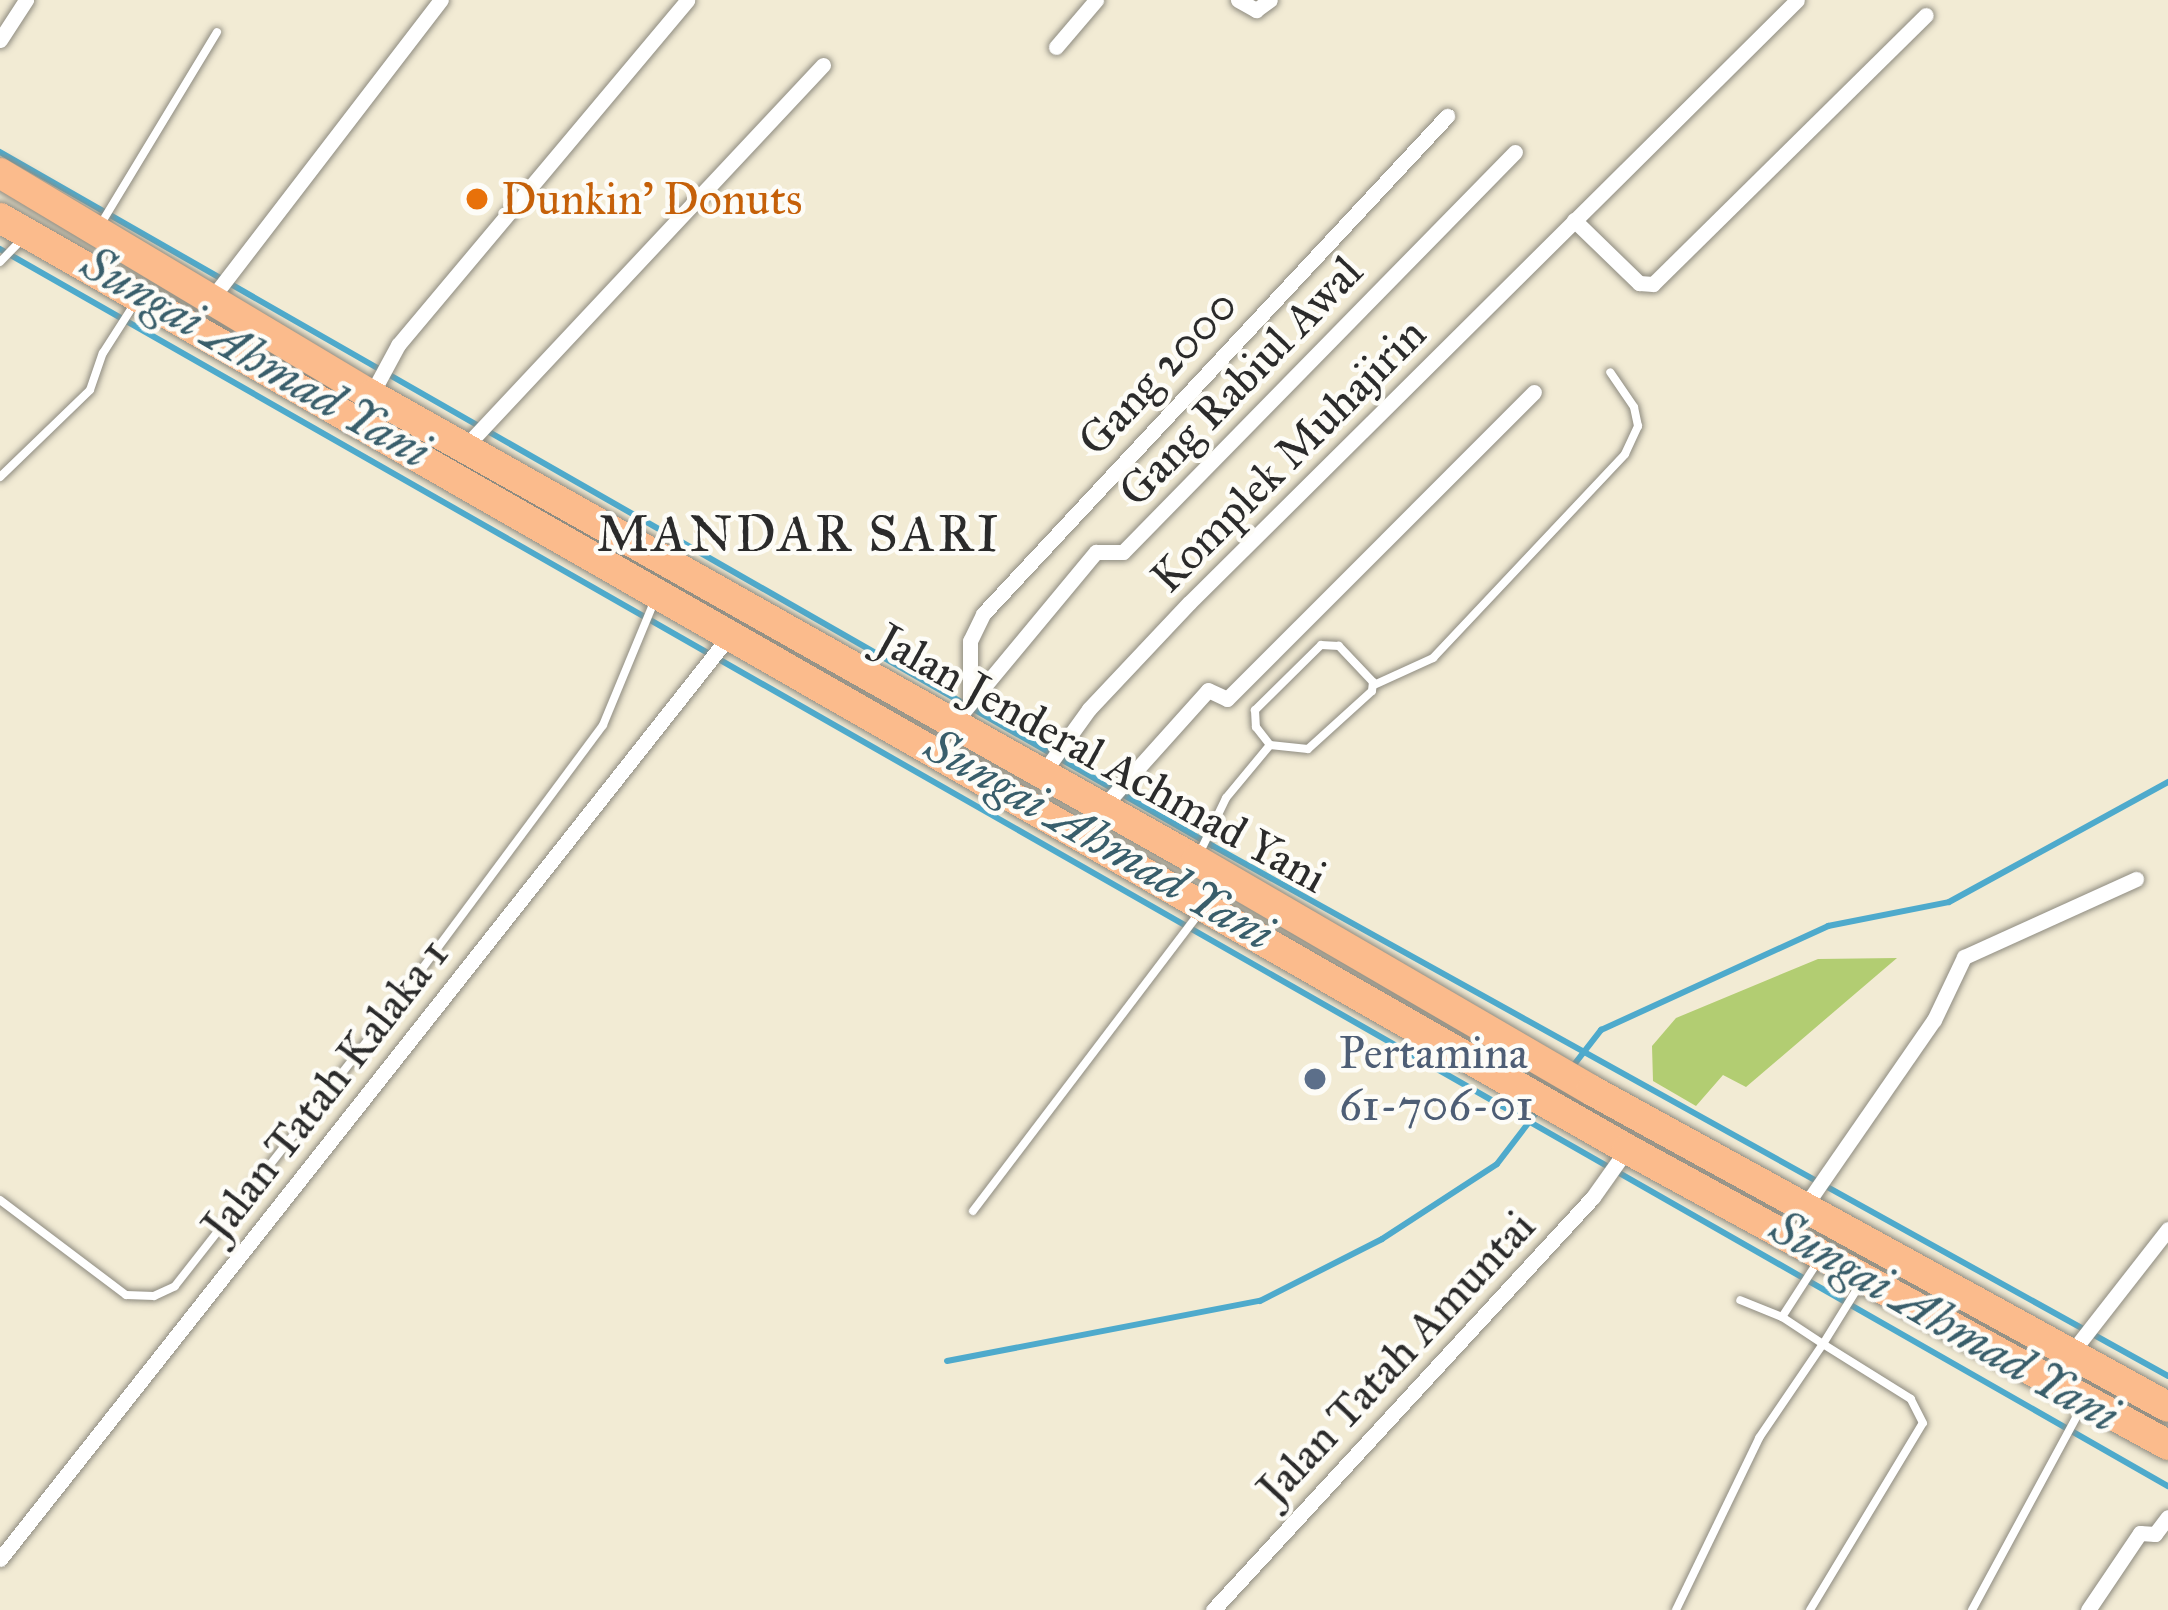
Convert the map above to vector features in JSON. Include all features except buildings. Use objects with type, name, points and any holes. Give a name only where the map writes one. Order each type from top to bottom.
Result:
[{"type":"highway","name":"Jalan Jenderal Achmad Yani","points":[[0,173],[371,395],[470,442],[1200,913],[1566,1114],[1623,1155],[1857,1289],[1917,1310],[2079,1412],[2164,1435]]},
{"type":"highway","name":"Jalan Jenderal Achmad Yani","points":[[14,226],[654,602],[718,650],[860,690],[961,712],[1112,797],[1591,1090],[1814,1191],[1936,1282],[2083,1339],[2168,1407]]},
{"type":"highway","points":[[225,348],[243,317]]},
{"type":"highway","points":[[1917,1310],[1936,1282]]},
{"type":"street","points":[[0,40],[26,0]]},
{"type":"street","points":[[212,298],[441,0]]},
{"type":"street","points":[[371,395],[398,345],[687,0]]},
{"type":"street","points":[[1056,46],[1096,0]]},
{"type":"street","points":[[1238,0],[1256,10],[1270,0]]},
{"type":"street","name":"Komplek Muhajirin","points":[[1051,761],[1088,709],[1189,603],[1797,0]]},
{"type":"street","points":[[1574,220],[1639,283],[1653,284],[1926,15]]},
{"type":"street","points":[[470,442],[823,65]]},
{"type":"street","name":"Gang 2000","points":[[961,712],[970,641],[983,614],[1447,116]]},
{"type":"street","name":"Gang Rabiul Awal","points":[[961,712],[1096,551],[1123,552],[1514,152]]},
{"type":"street","points":[[1112,797],[1208,690],[1227,699],[1534,392]]},
{"type":"street","name":"Jalan Tatah Kalaka 1","points":[[0,1559],[718,650]]},
{"type":"street","points":[[1814,1191],[1934,1020],[1964,957],[2136,879]]},
{"type":"street","name":"Jalan Tatah Amuntai","points":[[1213,1610],[1623,1155]]},
{"type":"street","points":[[2083,1339],[2168,1229]]},
{"type":"street","points":[[2088,1610],[2140,1533],[2155,1534],[2168,1517]]},
{"type":"lane","points":[[98,228],[217,32]]},
{"type":"lane","points":[[0,262],[14,226]]},
{"type":"lane","points":[[0,477],[90,390],[103,353],[138,298]]},
{"type":"lane","points":[[1374,685],[1339,646],[1321,644],[1255,710],[1256,727],[1270,745],[1308,749],[1374,685],[1433,658],[1625,454],[1638,426],[1634,406],[1610,372]]},
{"type":"lane","points":[[0,1200],[126,1295],[154,1296],[175,1286],[393,1008],[603,724],[654,602]]},
{"type":"lane","points":[[1199,853],[1226,798],[1270,745]]},
{"type":"lane","points":[[973,1211],[1200,913]]},
{"type":"lane","points":[[1782,1317],[1816,1265]]},
{"type":"lane","points":[[1676,1610],[1764,1429],[1857,1289]]},
{"type":"lane","points":[[1741,1300],[1782,1317],[1911,1399],[1923,1423],[1810,1610]]},
{"type":"lane","points":[[1972,1610],[2079,1412]]},
{"type":"green space","points":[[1897,958],[1746,1087],[1723,1075],[1696,1106],[1653,1081],[1652,1046],[1676,1018],[1818,959]]},
{"type":"waterway","name":"Sungai Ahmad Yani","points":[[0,152],[1213,846],[2168,1376]]},
{"type":"waterway","name":"Sungai Ahmad Yani","points":[[0,249],[2168,1486]]},
{"type":"waterway","points":[[1573,1066],[1601,1030],[1828,926],[1949,902],[2168,782]]},
{"type":"waterway","points":[[947,1361],[1260,1301],[1382,1239],[1497,1164],[1539,1109]]},
{"type":"place","name":"Dunkin' Donuts","points":[[477,199]]},
{"type":"place","name":"Pertamina 61-706-01","points":[[1315,1079]]},
{"type":"district","name":"MANDAR SARI","points":[[799,534]]}]
